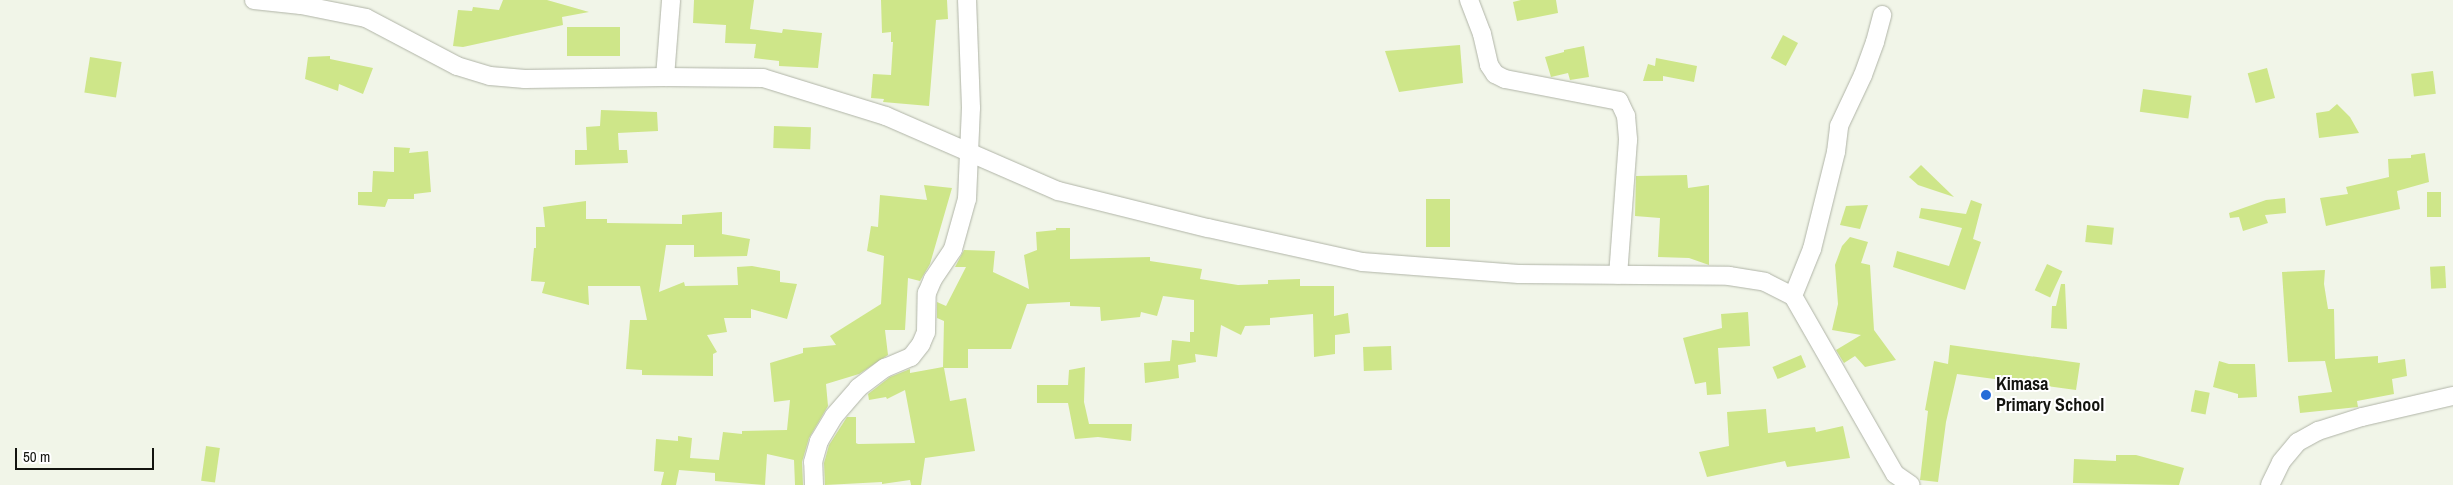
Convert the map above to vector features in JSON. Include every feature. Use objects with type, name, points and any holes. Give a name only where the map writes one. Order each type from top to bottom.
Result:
[{"type":"street","points":[[254,0],[301,5],[366,18],[457,66],[490,76],[525,79],[763,78],[886,116],[1058,191],[1208,228],[1362,262],[1518,274],[1729,276],[1765,282],[1792,296],[1895,474],[1911,485]]},
{"type":"street","points":[[665,77],[671,0]]},
{"type":"street","points":[[814,485],[814,462],[819,441],[834,416],[858,388],[885,368],[910,357],[921,344],[926,332],[927,294],[932,279],[953,249],[967,199],[971,108],[967,0]]},
{"type":"street","points":[[1469,0],[1482,34],[1488,65],[1495,74],[1505,79],[1619,102],[1626,116],[1628,140],[1618,275]]},
{"type":"street","points":[[1792,296],[1812,249],[1836,152],[1839,126],[1863,75],[1875,42],[1882,14]]},
{"type":"street","points":[[2270,485],[2280,462],[2298,442],[2318,430],[2362,417],[2453,396]]},
{"type":"building","points":[[503,0],[547,0],[589,12],[562,17],[563,25],[463,47],[453,46],[458,10],[472,11],[473,7],[499,10]]},
{"type":"building","points":[[694,0],[754,0],[750,29],[782,33],[783,29],[822,33],[818,68],[779,66],[779,61],[754,58],[756,44],[725,43],[726,25],[693,23]]},
{"type":"building","points":[[881,0],[947,0],[948,19],[936,20],[929,106],[883,102],[884,99],[871,98],[873,74],[891,75],[893,42],[891,42],[891,32],[882,33]]},
{"type":"building","points":[[1521,0],[1556,0],[1558,13],[1517,21],[1513,2]]},
{"type":"building","points":[[567,27],[620,27],[620,56],[567,56]]},
{"type":"building","points":[[1783,35],[1798,43],[1786,66],[1771,58]]},
{"type":"building","points":[[1460,45],[1463,83],[1399,92],[1385,51]]},
{"type":"building","points":[[1584,46],[1589,77],[1570,80],[1568,73],[1551,77],[1545,57],[1564,52],[1564,50]]},
{"type":"building","points":[[330,56],[330,59],[373,68],[363,94],[339,84],[338,91],[305,79],[308,57]]},
{"type":"building","points":[[90,57],[122,62],[116,98],[84,93]]},
{"type":"building","points":[[1656,58],[1697,66],[1694,82],[1663,76],[1663,81],[1643,81],[1648,64],[1655,66]]},
{"type":"building","points":[[2267,68],[2275,98],[2256,103],[2248,73]]},
{"type":"building","points":[[2433,71],[2436,94],[2414,97],[2411,74]]},
{"type":"building","points":[[2143,89],[2192,96],[2188,119],[2140,112]]},
{"type":"building","points":[[2337,104],[2350,117],[2359,133],[2319,138],[2316,113],[2329,111]]},
{"type":"building","points":[[601,110],[657,112],[658,131],[618,133],[619,150],[627,150],[628,163],[575,165],[575,150],[587,150],[586,127],[600,126]]},
{"type":"building","points":[[774,126],[811,127],[810,149],[773,148]]},
{"type":"building","points":[[394,147],[410,148],[409,153],[428,151],[431,192],[414,194],[414,199],[388,199],[385,207],[358,205],[358,192],[372,192],[373,171],[394,172]]},
{"type":"building","points":[[2425,153],[2429,182],[2397,191],[2400,209],[2326,226],[2320,198],[2348,194],[2346,187],[2389,177],[2388,159],[2411,158],[2411,155]]},
{"type":"building","points":[[1921,165],[1954,197],[1918,185],[1909,177]]},
{"type":"building","points":[[1687,175],[1688,188],[1709,185],[1709,265],[1689,258],[1658,257],[1660,218],[1635,216],[1636,176]]},
{"type":"building","points":[[924,185],[952,188],[930,264],[920,281],[908,278],[905,330],[885,330],[888,355],[859,374],[826,384],[828,406],[809,438],[802,462],[803,485],[795,485],[794,460],[767,454],[765,485],[715,481],[715,473],[679,470],[676,485],[661,485],[664,472],[654,471],[656,439],[678,441],[678,436],[692,438],[690,458],[719,460],[723,432],[742,434],[742,431],[787,430],[790,400],[774,402],[770,363],[803,353],[803,348],[836,345],[830,336],[881,304],[884,256],[867,251],[871,226],[878,227],[880,195],[927,200]]},
{"type":"building","points":[[2427,192],[2441,192],[2441,217],[2427,217]]},
{"type":"building","points":[[2285,198],[2286,213],[2265,215],[2268,223],[2243,231],[2239,217],[2230,218],[2229,213],[2266,200]]},
{"type":"building","points":[[1426,199],[1450,199],[1450,247],[1426,247]]},
{"type":"building","points":[[1971,200],[1982,204],[1973,239],[1981,242],[1965,290],[1893,267],[1897,251],[1949,266],[1962,228],[1919,218],[1921,208],[1966,214]]},
{"type":"building","points":[[586,201],[586,219],[607,219],[607,223],[682,224],[682,215],[722,212],[722,234],[750,239],[747,256],[694,257],[694,245],[666,245],[659,292],[684,282],[685,286],[738,285],[737,267],[752,266],[780,271],[780,282],[797,284],[787,319],[751,309],[751,318],[724,318],[727,332],[707,335],[717,352],[713,354],[713,376],[642,375],[642,370],[626,369],[630,320],[647,320],[640,286],[588,286],[589,305],[542,293],[545,282],[531,281],[534,248],[536,248],[536,227],[545,227],[543,207]]},
{"type":"building","points":[[1868,205],[1860,229],[1840,225],[1846,206]]},
{"type":"building","points":[[2087,225],[2114,228],[2112,245],[2085,242]]},
{"type":"building","points":[[1056,228],[1070,228],[1070,259],[1150,257],[1150,261],[1202,269],[1200,279],[1238,285],[1268,284],[1268,280],[1300,279],[1300,286],[1334,286],[1334,316],[1348,313],[1350,333],[1335,335],[1335,354],[1314,357],[1313,314],[1270,318],[1270,325],[1245,326],[1241,335],[1221,325],[1217,357],[1195,354],[1196,362],[1178,365],[1179,378],[1145,383],[1144,363],[1170,361],[1172,340],[1190,342],[1190,332],[1194,332],[1194,300],[1163,296],[1157,316],[1141,312],[1140,317],[1101,321],[1100,307],[1070,306],[1070,302],[1027,304],[1011,349],[968,349],[968,368],[944,368],[950,401],[966,398],[975,451],[925,458],[921,485],[911,485],[910,480],[882,484],[882,482],[825,485],[824,463],[829,445],[847,417],[856,417],[856,443],[858,444],[915,443],[905,390],[887,399],[886,397],[869,400],[868,394],[890,377],[910,369],[910,373],[943,367],[944,321],[937,318],[937,302],[946,306],[966,267],[955,267],[964,250],[995,251],[993,272],[1029,289],[1024,255],[1037,250],[1036,232],[1056,230]]},
{"type":"building","points":[[1850,237],[1868,242],[1861,263],[1870,265],[1874,330],[1896,360],[1865,367],[1855,356],[1844,363],[1836,350],[1861,335],[1832,330],[1838,304],[1835,265],[1842,246]]},
{"type":"building","points":[[2047,264],[2062,271],[2050,297],[2035,290]]},
{"type":"building","points":[[2445,266],[2446,288],[2431,289],[2430,267]]},
{"type":"building","points":[[2325,270],[2324,284],[2328,309],[2334,309],[2335,359],[2378,356],[2378,363],[2405,359],[2407,376],[2392,379],[2394,394],[2357,401],[2358,407],[2300,413],[2298,396],[2332,392],[2325,361],[2288,362],[2282,272]]},
{"type":"building","points":[[2061,284],[2065,284],[2067,329],[2051,328],[2052,306],[2056,306]]},
{"type":"building","points":[[1748,312],[1750,346],[1718,348],[1721,394],[1707,395],[1706,382],[1695,384],[1683,338],[1722,328],[1721,314]]},
{"type":"building","points":[[1950,345],[2080,363],[2076,390],[1957,374],[1946,422],[1938,482],[1920,480],[1928,411],[1925,410],[1934,361],[1948,364]]},
{"type":"building","points":[[1391,346],[1392,370],[1364,371],[1363,347]]},
{"type":"building","points":[[1801,355],[1806,367],[1778,379],[1772,367]]},
{"type":"building","points":[[2219,361],[2229,364],[2255,364],[2257,397],[2238,398],[2238,394],[2213,387]]},
{"type":"building","points":[[1085,367],[1084,402],[1089,424],[1132,424],[1131,441],[1098,437],[1075,439],[1068,403],[1037,403],[1037,385],[1068,385],[1069,370]]},
{"type":"building","points":[[2195,390],[2210,393],[2206,414],[2191,412]]},
{"type":"building","points":[[1766,409],[1768,433],[1815,427],[1816,432],[1843,426],[1850,458],[1787,467],[1785,461],[1707,477],[1699,452],[1729,446],[1727,412]]},
{"type":"building","points":[[206,446],[220,448],[215,483],[201,481]]},
{"type":"building","points":[[2116,455],[2136,455],[2184,468],[2179,485],[2073,483],[2074,459],[2116,461]]},
{"type":"place","name":"Kimasa Primary School","points":[[1986,395]]}]
